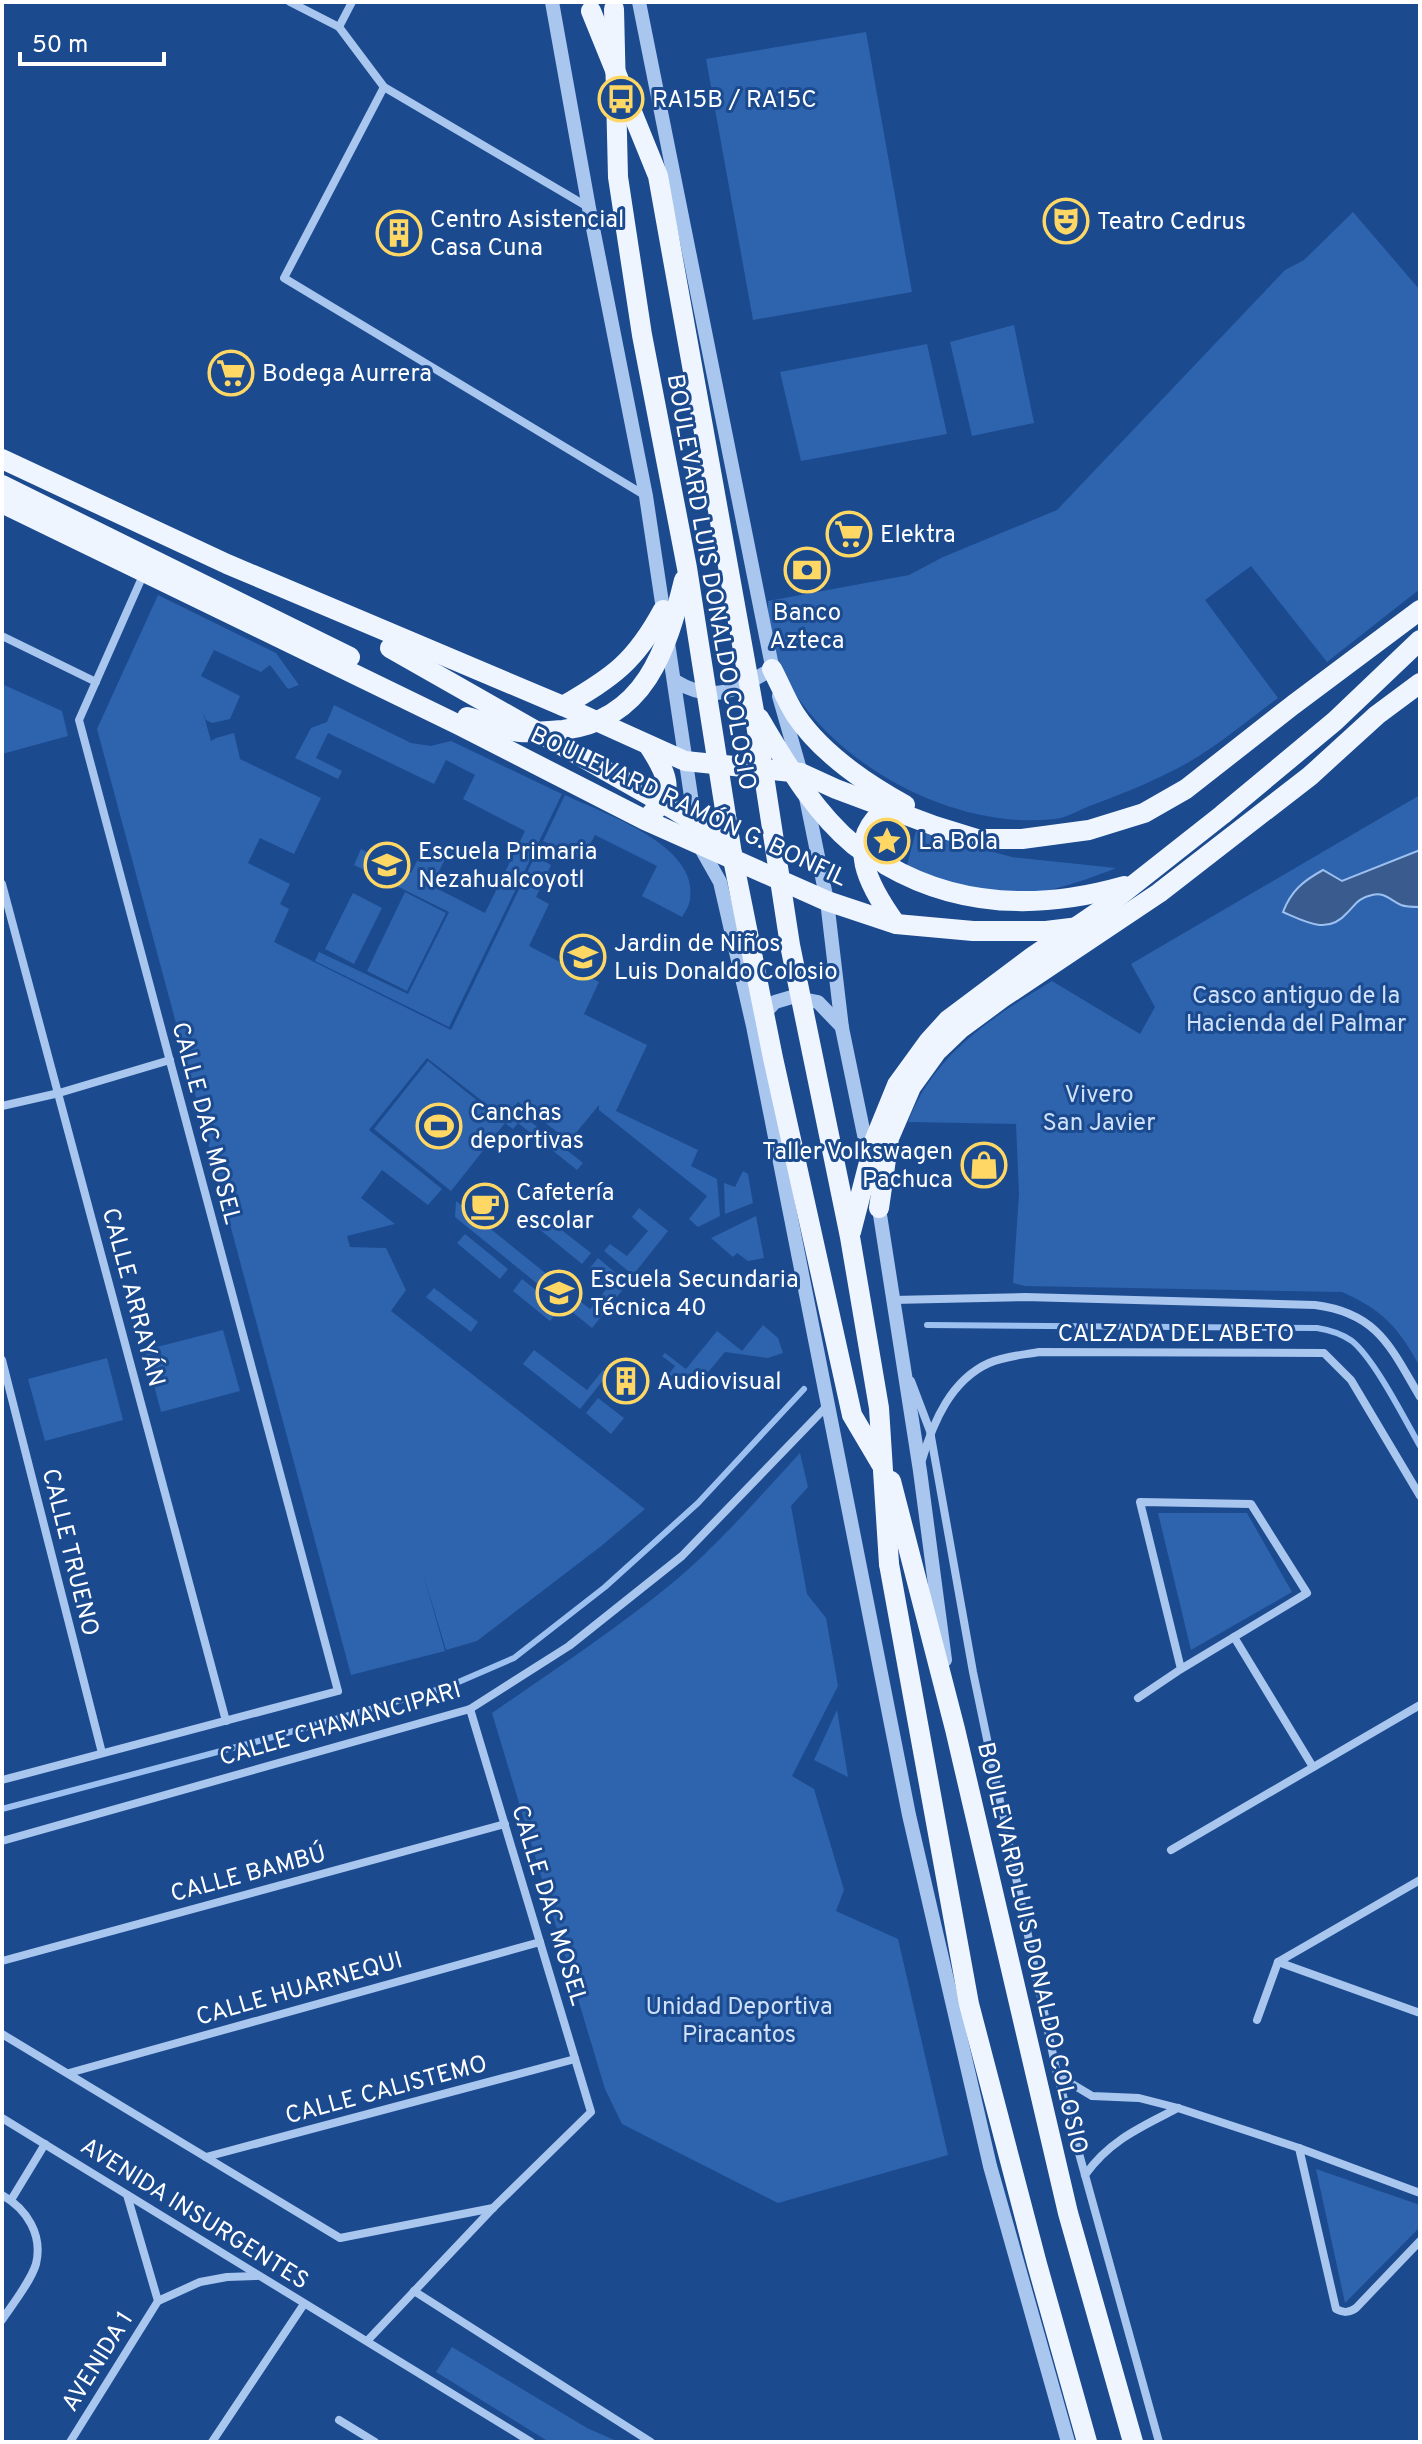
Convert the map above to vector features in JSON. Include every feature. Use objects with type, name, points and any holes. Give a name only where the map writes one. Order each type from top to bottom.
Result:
[{"type":"main road","name":"BOULEVARD LUIS DONALDO COLOSIO","points":[[589,2],[658,176],[754,711],[790,945],[850,1237],[879,1408],[889,1564],[969,2004],[1087,2442]]},
{"type":"main road","name":"BOULEVARD LUIS DONALDO COLOSIO","points":[[614,6],[618,177],[642,335],[687,568],[732,854],[773,1058],[852,1415],[891,1481],[955,1729],[1068,2213],[1133,2442]]},
{"type":"main road","name":"BOULEVARD RAMÓN G. BONFIL","points":[[2,459],[309,600],[563,706],[685,761],[801,773],[836,789],[977,839],[1022,839],[1089,830],[1144,813],[1186,789],[1420,610]]},
{"type":"main road","points":[[2,485],[467,717],[519,732],[578,728],[605,718],[638,692],[663,651],[687,568]]},
{"type":"main road","name":"BOULEVARD RAMÓN G. BONFIL","points":[[2,503],[459,725],[645,820],[827,901],[896,924],[973,931],[1046,931],[1112,923],[1159,893],[1310,776],[1377,715],[1420,683]]},
{"type":"main road","points":[[309,600],[675,810],[702,827],[732,854]]},
{"type":"main road","points":[[563,706],[620,670],[648,638],[663,610]]},
{"type":"main road","points":[[850,1237],[875,1139],[897,1085],[948,1020],[1104,908],[1222,815],[1335,721],[1420,640]]},
{"type":"main road","points":[[772,669],[794,712],[813,737],[851,770],[901,803],[977,839]]},
{"type":"main road","points":[[754,711],[799,783],[823,814],[855,846],[911,879],[952,893],[1048,902],[1124,886],[1165,867],[1377,715]]},
{"type":"main road","points":[[645,820],[666,798],[662,765],[649,746]]},
{"type":"main road","points":[[889,807],[869,826],[863,841],[864,864],[879,900],[896,924]]},
{"type":"main road","points":[[879,1208],[889,1138],[911,1087],[937,1051],[960,1029],[1002,998],[1112,923]]},
{"type":"street","points":[[290,2],[339,27],[384,87],[589,208]]},
{"type":"street","points":[[339,27],[352,2]]},
{"type":"street","points":[[552,2],[646,496],[698,843],[720,882],[753,1026],[909,1815],[987,2151],[1068,2442]]},
{"type":"street","points":[[639,2],[772,669],[801,773],[827,901],[842,1028],[879,1208],[920,1471],[955,1729]]},
{"type":"street","points":[[384,87],[284,278],[646,496]]},
{"type":"street","name":"CALLE DAC MOSEL","points":[[144,573],[79,720],[338,1691]]},
{"type":"street","points":[[2,636],[96,682]]},
{"type":"street","points":[[675,681],[701,692],[719,694],[737,689],[772,669]]},
{"type":"street","name":"CALLE ARRAYÁN","points":[[2,884],[226,1721]]},
{"type":"street","points":[[753,1026],[775,1002],[792,997],[818,1002],[842,1028]]},
{"type":"street","points":[[2,1106],[59,1093],[170,1060]]},
{"type":"street","name":"CALZADA DEL ABETO","points":[[893,1300],[1025,1297],[1338,1308],[1375,1329],[1391,1348],[1420,1397]]},
{"type":"street","name":"CALZADA DEL ABETO","points":[[920,1471],[930,1431],[960,1384],[991,1362],[1039,1352],[1324,1353],[1351,1380],[1420,1496]]},
{"type":"street","points":[[901,1354],[930,1431],[973,1672],[1057,2074],[1159,2442]]},
{"type":"street","name":"CALLE TRUENO","points":[[2,1360],[102,1753]]},
{"type":"street","name":"CALLE CHAMANCIPARI","points":[[2,1841],[470,1709],[569,1646],[682,1556],[827,1406]]},
{"type":"street","points":[[1138,1698],[1307,1593],[1251,1504],[1140,1502],[1181,1669]]},
{"type":"street","points":[[1234,1637],[1313,1767]]},
{"type":"street","name":"CALLE CHAMANCIPARI","points":[[2,1780],[338,1691]]},
{"type":"street","points":[[1171,1850],[1419,1704]]},
{"type":"street","name":"CALLE DAC MOSEL","points":[[470,1709],[591,2112],[493,2208]]},
{"type":"street","name":"CALLE BAMBÚ","points":[[2,1961],[505,1824]]},
{"type":"street","points":[[1257,2020],[1278,1962],[1420,1880]]},
{"type":"street","name":"CALLE HUARNEQUI","points":[[69,2073],[540,1942]]},
{"type":"street","points":[[1278,1962],[1420,2013]]},
{"type":"street","points":[[2,2034],[340,2238],[493,2208]]},
{"type":"street","name":"CALLE CALISTEMO","points":[[206,2157],[575,2059]]},
{"type":"street","points":[[1057,2074],[1092,2096],[1139,2098],[1178,2108],[1420,2193]]},
{"type":"street","points":[[1085,2175],[1097,2158],[1125,2135],[1178,2108]]},
{"type":"street","name":"AVENIDA INSURGENTES","points":[[2,2118],[531,2442]]},
{"type":"street","points":[[11,2200],[45,2144]]},
{"type":"street","points":[[1299,2148],[1336,2309],[1350,2312],[1356,2308],[1420,2241]]},
{"type":"street","points":[[2,2195],[29,2217],[38,2248],[35,2267],[2,2320]]},
{"type":"street","name":"AVENIDA 1","points":[[127,2195],[158,2301]]},
{"type":"street","points":[[368,2340],[493,2208]]},
{"type":"street","name":"AVENIDA 1","points":[[70,2442],[158,2301],[200,2282],[257,2276]]},
{"type":"street","points":[[414,2291],[651,2442]]},
{"type":"street","points":[[212,2442],[304,2304]]},
{"type":"street","points":[[339,2420],[375,2442]]},
{"type":"green space","points":[[866,32],[912,292],[753,320],[706,59]]},
{"type":"green space","points":[[1353,212],[1420,290],[1420,589],[1327,662],[1251,566],[1205,600],[1278,698],[1189,762],[1143,785],[1060,818],[1012,820],[969,812],[925,798],[884,776],[846,750],[814,718],[788,682],[770,643],[768,601],[909,575],[943,557],[1057,510],[1285,270],[1304,260]]},
{"type":"green space","points":[[1014,325],[1034,423],[972,436],[950,342]]},
{"type":"green space","points":[[927,344],[947,434],[801,461],[780,372]]},
{"type":"green space","points":[[158,595],[276,653],[299,685],[288,689],[270,665],[261,672],[214,650],[201,676],[240,696],[230,719],[212,723],[206,720],[203,712],[211,741],[234,733],[240,759],[321,798],[294,854],[260,838],[248,863],[290,884],[280,904],[289,909],[274,942],[451,1030],[535,856],[551,865],[536,897],[549,904],[529,946],[599,982],[584,1014],[647,1045],[616,1111],[698,1150],[691,1166],[717,1179],[720,1216],[698,1227],[689,1219],[707,1196],[599,1110],[599,1105],[569,1141],[518,1102],[504,1118],[427,1058],[369,1130],[442,1189],[428,1205],[382,1170],[361,1198],[395,1224],[347,1236],[350,1247],[386,1248],[406,1290],[391,1311],[645,1509],[477,1641],[446,1650],[423,1573],[445,1651],[351,1675],[97,729]]},
{"type":"green space","points":[[2,684],[62,711],[68,736],[2,754]]},
{"type":"green space","points":[[334,705],[411,743],[431,746],[451,741],[562,794],[449,1027],[315,961],[319,952],[408,994],[449,912],[354,865],[361,849],[411,873],[424,847],[446,857],[432,886],[485,913],[525,831],[463,799],[475,775],[446,760],[434,784],[328,733],[316,758],[342,771],[338,779],[295,758],[311,728],[327,722]]},
{"type":"green space","points":[[565,795],[646,834],[680,863],[689,880],[690,900],[682,917],[642,896],[657,866],[595,835],[582,859],[543,841]]},
{"type":"green space","points":[[1420,795],[1420,1367],[1388,1322],[1369,1306],[1342,1292],[1025,1286],[1013,1283],[1019,1194],[1016,1124],[908,1122],[919,1098],[949,1057],[987,1024],[1052,981],[1140,1034],[1155,1007],[1131,964]]},
{"type":"green space","points":[[916,831],[1012,857],[1116,868],[1066,886],[1030,894],[977,893],[906,869]]},
{"type":"green space","points":[[405,892],[446,913],[407,991],[367,971]]},
{"type":"green space","points":[[353,893],[382,908],[354,964],[325,949]]},
{"type":"green space","name":"Canchas deportivas","points":[[428,1061],[505,1123],[451,1191],[374,1129]]},
{"type":"green space","points":[[517,1111],[583,1163],[577,1170],[518,1123],[513,1129],[506,1124]]},
{"type":"green space","points":[[743,1171],[748,1174],[753,1203],[725,1214],[724,1183],[735,1187]]},
{"type":"green space","points":[[456,1201],[590,1309],[609,1286],[589,1269],[598,1258],[628,1283],[592,1328],[455,1217]]},
{"type":"green space","points":[[639,1208],[668,1231],[633,1275],[604,1251],[610,1244],[627,1256],[648,1231],[632,1217]]},
{"type":"green space","points":[[541,1214],[591,1253],[582,1264],[533,1224]]},
{"type":"green space","points":[[756,1216],[764,1258],[748,1261],[737,1253],[733,1257],[711,1238]]},
{"type":"green space","points":[[465,1234],[508,1269],[500,1279],[457,1243]]},
{"type":"green space","points":[[522,1279],[560,1309],[550,1321],[513,1291]]},
{"type":"green space","points":[[434,1288],[478,1322],[471,1332],[426,1297]]},
{"type":"green space","points":[[763,1325],[778,1338],[783,1353],[768,1358],[725,1352],[699,1383],[693,1378],[686,1378],[681,1384],[669,1374],[675,1366],[662,1356],[665,1353],[686,1369],[717,1331],[742,1351]]},
{"type":"green space","points":[[223,1330],[240,1391],[161,1412],[145,1350]]},
{"type":"green space","points":[[534,1350],[587,1390],[603,1370],[608,1374],[580,1409],[523,1364]]},
{"type":"green space","points":[[107,1358],[123,1420],[45,1441],[28,1379]]},
{"type":"green space","points":[[598,1398],[624,1418],[611,1434],[586,1413]]},
{"type":"green space","name":"Unidad Deportiva Piracantos","points":[[800,1453],[808,1487],[791,1506],[807,1594],[826,1618],[838,1686],[792,1776],[814,1789],[844,1890],[836,1911],[898,1939],[948,2155],[778,2203],[622,2124],[605,2089],[492,1713],[609,1632],[676,1580]]},
{"type":"green space","points":[[1158,1513],[1247,1513],[1292,1592],[1191,1650]]},
{"type":"green space","points":[[837,1710],[848,1777],[814,1760]]},
{"type":"green space","points":[[1316,2169],[1420,2205],[1420,2227],[1345,2303]]},
{"type":"green space","points":[[452,2347],[587,2428],[619,2442],[549,2442],[436,2372]]},
{"type":"shaded area","points":[[1420,850],[1420,907],[1403,906],[1377,894],[1360,900],[1332,924],[1308,923],[1283,912],[1298,887],[1323,870],[1342,881]]},
{"type":"waterway","points":[[927,1325],[1327,1330],[1352,1341],[1370,1361],[1420,1446]]},
{"type":"waterway","points":[[2,1809],[447,1687],[514,1658],[605,1587],[698,1503],[804,1389]]},
{"type":"place","name":"RA15B / RA15C","points":[[621,99]]},
{"type":"place","name":"Teatro Cedrus","points":[[1066,221]]},
{"type":"place","name":"Centro Asistencial Casa Cuna","points":[[399,233]]},
{"type":"place","name":"Bodega Aurrera","points":[[231,373]]},
{"type":"place","name":"Elektra","points":[[849,534]]},
{"type":"place","name":"Banco Azteca","points":[[807,570]]},
{"type":"place","name":"La Bola","points":[[887,841]]},
{"type":"place","name":"Escuela Primaria Nezahualcoyotl","points":[[387,865]]},
{"type":"place","name":"Jardin de Niños Luis Donaldo Colosio","points":[[583,957]]},
{"type":"place","name":"Canchas deportivas","points":[[439,1126]]},
{"type":"place","name":"Taller Volkswagen Pachuca","points":[[984,1165]]},
{"type":"place","name":"Cafetería escolar","points":[[485,1206]]},
{"type":"place","name":"Escuela Secundaria Técnica 40","points":[[559,1293]]},
{"type":"place","name":"Audiovisual","points":[[626,1381]]},
{"type":"park label","name":"Casco antiguo de la Hacienda del Palmar","points":[[1296,1009]]},
{"type":"park label","name":"Vivero San Javier","points":[[1099,1108]]}]
